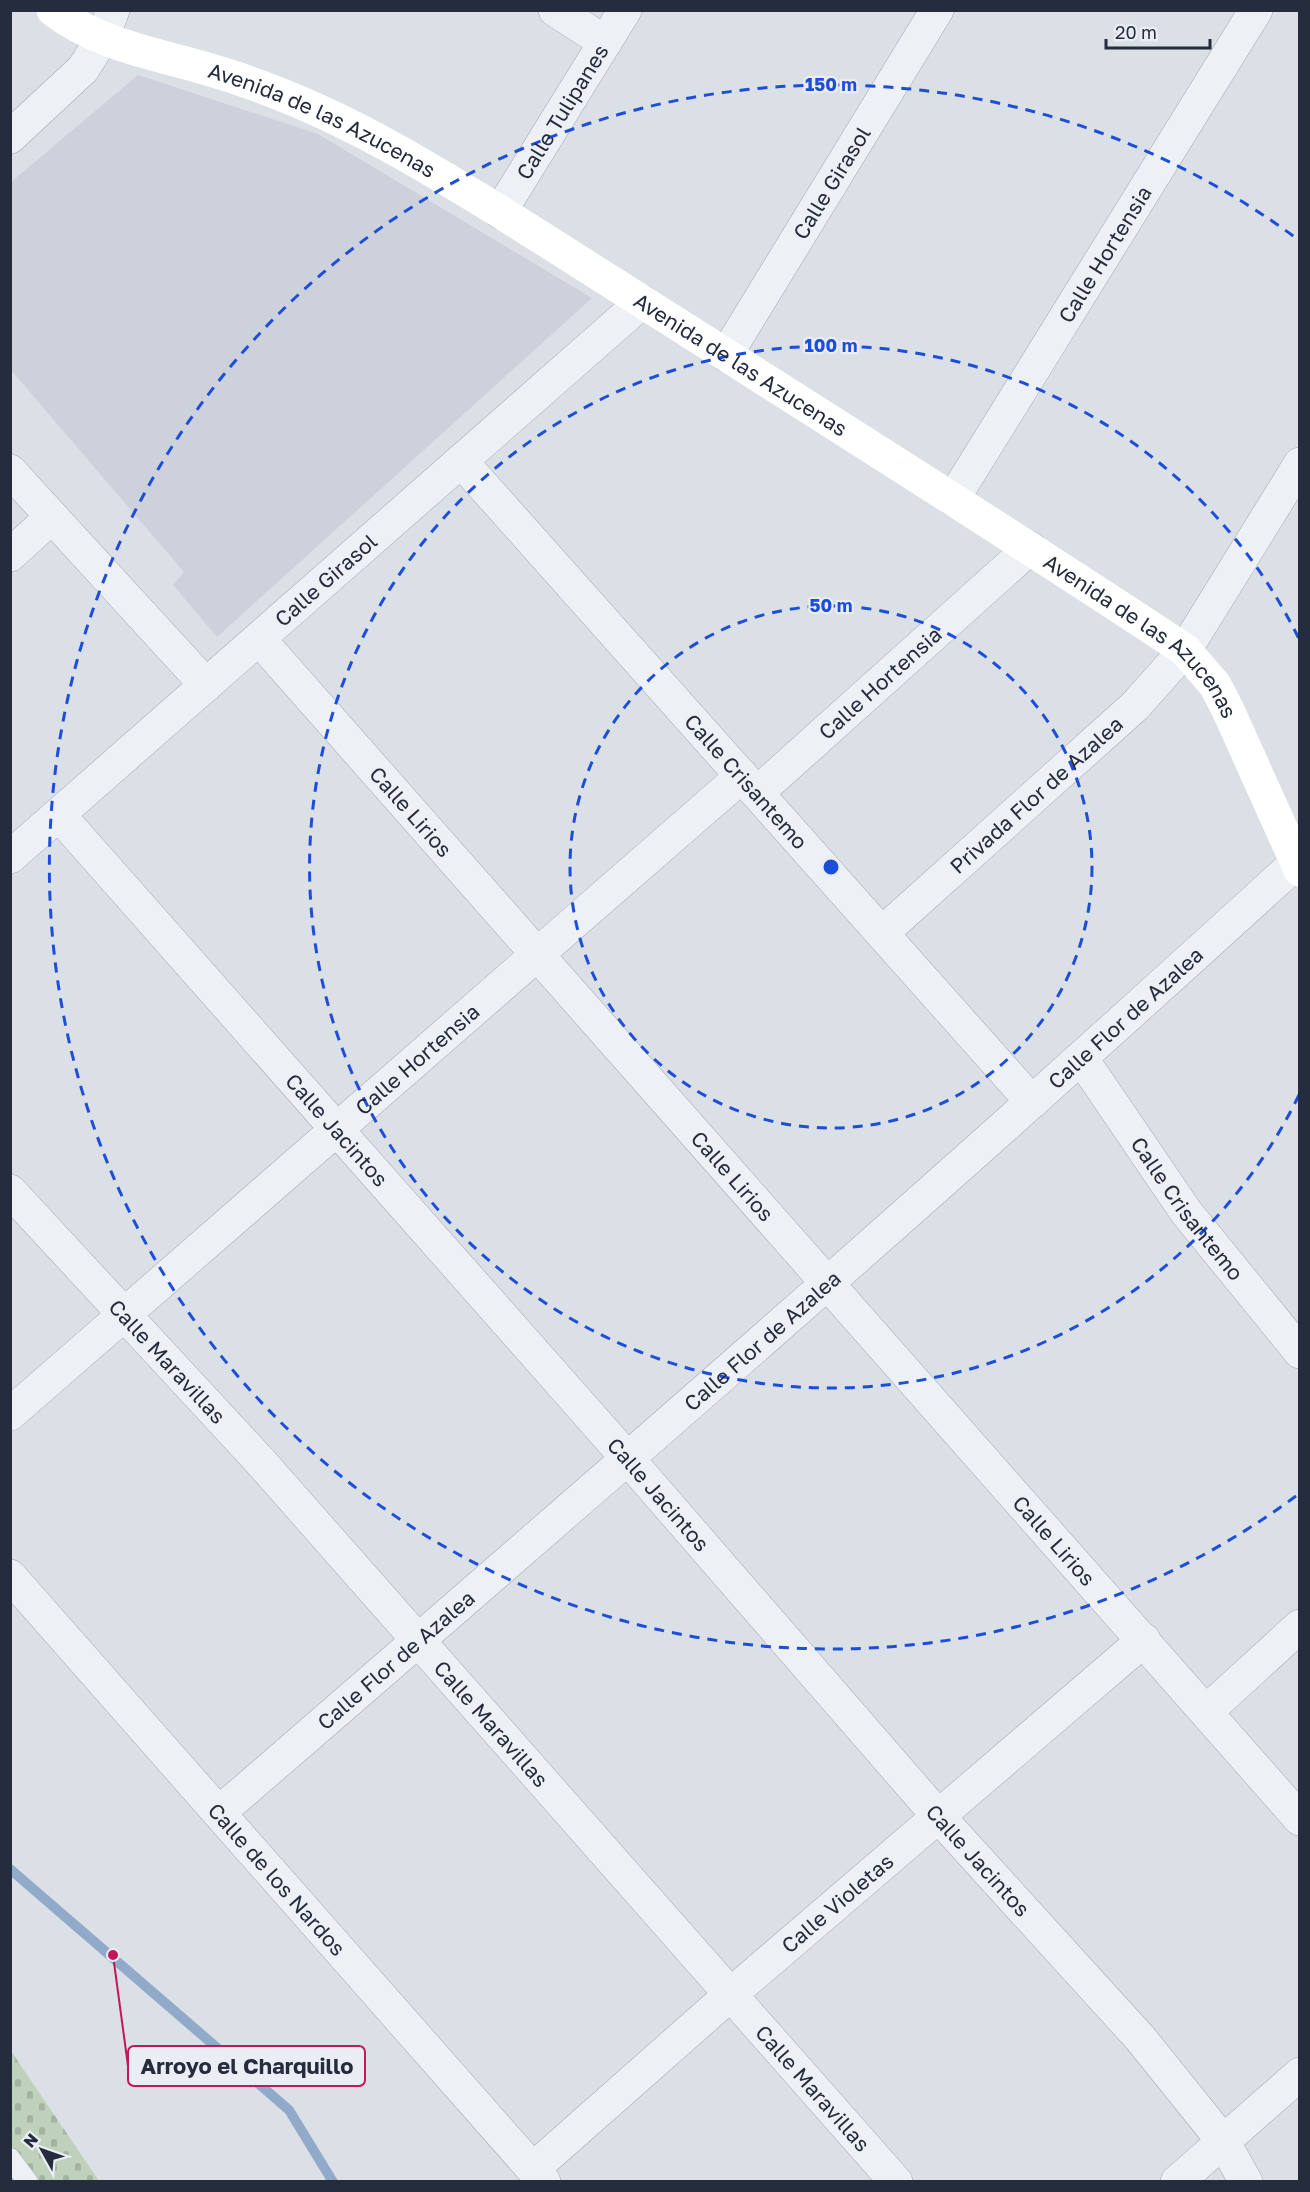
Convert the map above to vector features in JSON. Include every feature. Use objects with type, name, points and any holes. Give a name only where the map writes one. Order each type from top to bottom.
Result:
[{"type":"street","name":"Avenida de las Azucenas","points":[[53,10],[70,23],[107,25],[305,105],[399,152],[500,212],[726,355],[1030,548],[1185,650],[1203,667],[1224,702],[1298,867]]},
{"type":"street","points":[[555,10],[605,42]]},
{"type":"street","name":"Calle Tulipanes","points":[[500,212],[625,10]]},
{"type":"street","name":"Calle Girasol","points":[[726,355],[937,10]]},
{"type":"street","name":"Calle Hortensia","points":[[953,499],[1256,10]]},
{"type":"street","points":[[10,136],[83,69],[107,25]]},
{"type":"street","name":"Calle Girasol","points":[[10,857],[642,302]]},
{"type":"street","name":"Calle Crisantemo","points":[[461,461],[1032,1102]]},
{"type":"street","points":[[1185,650],[1299,464]]},
{"type":"street","points":[[10,471],[206,685]]},
{"type":"street","points":[[10,555],[52,517]]},
{"type":"street","name":"Calle Hortensia","points":[[10,1414],[537,953],[750,785],[1030,548]]},
{"type":"street","name":"Calle Lirios","points":[[259,639],[1144,1640],[1299,1819]]},
{"type":"street","name":"Privada Flor de Azalea","points":[[882,933],[1135,706],[1185,650]]},
{"type":"street","name":"Calle Jacintos","points":[[58,814],[628,1459],[939,1817],[1140,2038],[1223,2141],[1246,2181]]},
{"type":"street","name":"Calle Flor de Azalea","points":[[221,1811],[829,1283],[1298,867]]},
{"type":"street","name":"Calle Crisantemo","points":[[1082,1059],[1186,1212],[1299,1352]]},
{"type":"street","name":"Calle Maravillas","points":[[10,1191],[125,1313],[419,1640],[896,2181]]},
{"type":"street","name":"Calle de los Nardos","points":[[10,1576],[221,1811],[538,2175]]},
{"type":"street","points":[[1207,1712],[1299,1626]]},
{"type":"street","name":"Calle Violetas","points":[[538,2175],[731,1994],[1144,1640]]},
{"type":"street","points":[[1177,2181],[1299,2074]]},
{"type":"lane","points":[[10,2158],[28,2181]]},
{"type":"shaded area","points":[[138,75],[318,134],[592,298],[217,637],[173,585],[184,572],[11,370],[11,182]]},
{"type":"green space","points":[[11,2051],[99,2181],[11,2181]]},
{"type":"waterway","points":[[10,1869],[289,2110],[333,2182]]},
{"type":"place","name":"Arroyo el Charquillo","points":[[113,1955]]}]
